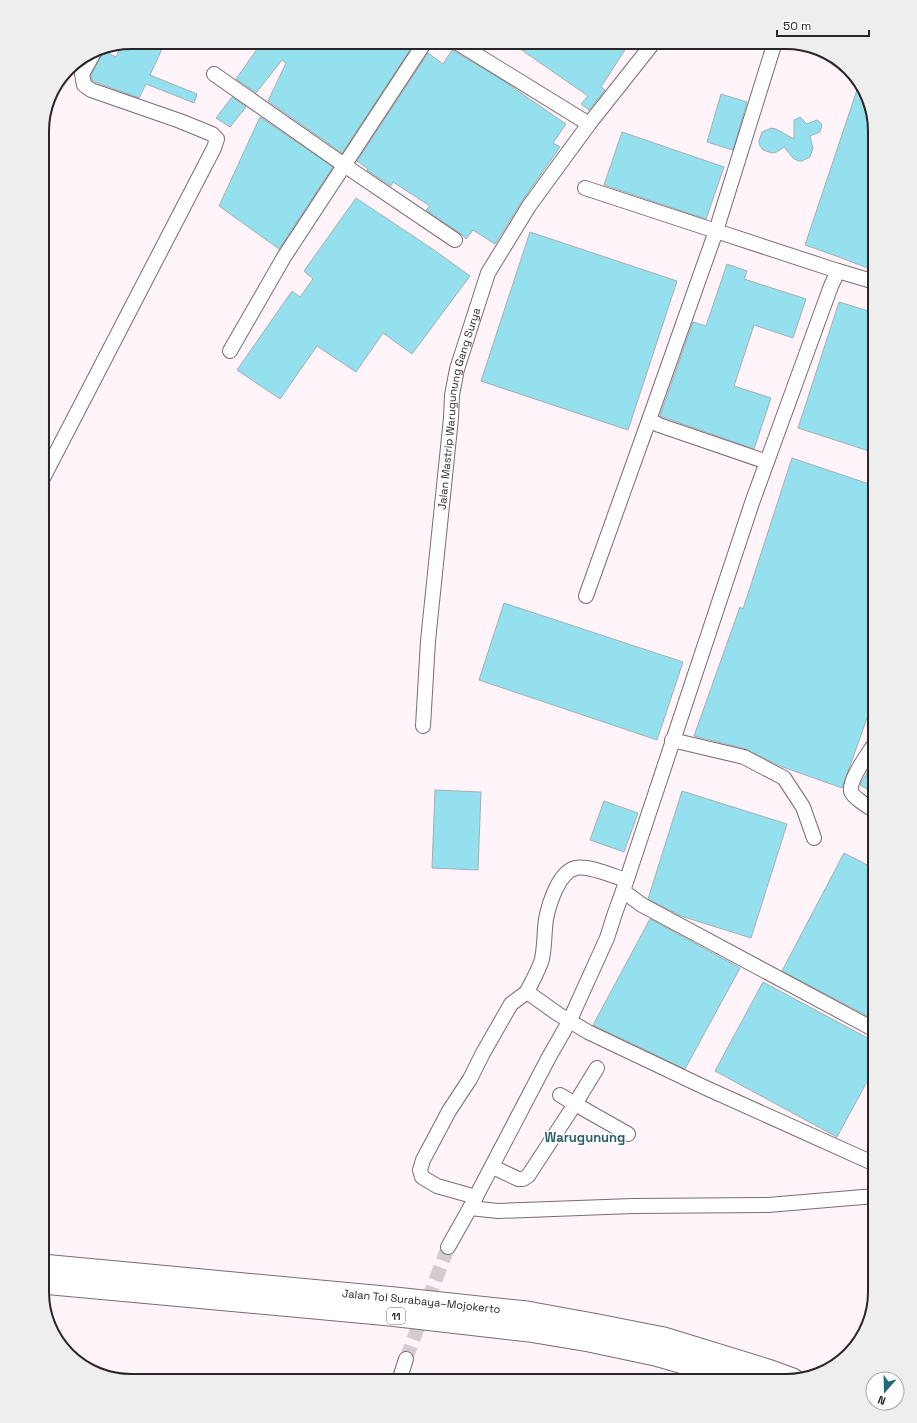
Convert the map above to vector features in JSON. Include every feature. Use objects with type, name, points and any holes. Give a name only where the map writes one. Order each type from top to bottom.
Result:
[{"type":"highway","name":"Jalan Tol Surabaya–Mojokerto","points":[[49,1266],[387,1297],[526,1312],[664,1338],[779,1374]]},
{"type":"highway","name":"Jalan Tol Surabaya–Mojokerto","points":[[49,1284],[390,1315],[529,1331],[589,1341],[655,1355],[722,1374]]},
{"type":"street","points":[[230,351],[284,257],[420,49]]},
{"type":"street","points":[[467,49],[589,124]]},
{"type":"street","name":"Jalan Mastrip Warugunung Gang Surya","points":[[423,726],[428,641],[451,418],[452,395],[457,369],[488,273],[529,206],[589,124],[648,49]]},
{"type":"street","points":[[586,596],[716,231],[773,49]]},
{"type":"street","points":[[49,466],[214,148],[217,139],[212,134],[180,121],[91,90],[84,85],[82,74],[90,60]]},
{"type":"street","points":[[214,74],[455,240]]},
{"type":"street","points":[[585,188],[868,280]]},
{"type":"street","points":[[448,1247],[493,1167],[549,1057],[569,1022],[607,938],[614,913],[752,500],[831,286],[838,271]]},
{"type":"street","points":[[649,420],[659,425],[766,462]]},
{"type":"street","points":[[672,740],[744,757],[784,778],[803,807],[814,838]]},
{"type":"street","points":[[868,754],[853,778],[851,790],[868,807]]},
{"type":"street","points":[[868,1026],[642,905],[624,886],[587,868],[575,868],[563,876],[553,894],[546,918],[545,943],[542,960],[527,992],[511,1004],[482,1053],[470,1079],[449,1111],[423,1160],[420,1170],[422,1177],[437,1186],[473,1203],[498,1211],[633,1206],[768,1205],[868,1197]]},
{"type":"street","points":[[527,992],[569,1022],[588,1032],[706,1088],[868,1161]]},
{"type":"street","points":[[493,1167],[518,1179],[523,1179],[528,1176],[597,1068]]},
{"type":"street","points":[[560,1095],[628,1134]]},
{"type":"street","points":[[401,1374],[406,1359]]},
{"type":"building","points":[[126,49],[162,49],[150,75],[197,94],[194,103],[146,84],[139,98],[92,80],[91,75],[102,54],[107,53],[116,57],[119,50]]},
{"type":"building","points":[[257,49],[411,49],[342,153],[268,101],[286,63],[282,60],[256,93],[236,79]]},
{"type":"building","points":[[520,49],[625,49],[601,87],[605,90],[589,110],[581,104],[588,96]]},
{"type":"building","points":[[452,50],[499,78],[566,124],[553,143],[560,147],[522,201],[495,244],[473,230],[466,239],[460,233],[426,210],[430,206],[393,182],[391,186],[367,170],[368,169],[357,161],[428,53],[443,64]]},
{"type":"building","points":[[857,90],[865,110],[868,131],[868,268],[805,245]]},
{"type":"building","points":[[721,94],[747,102],[733,150],[707,142]]},
{"type":"building","points":[[232,97],[246,107],[230,127],[216,118]]},
{"type":"building","points":[[260,117],[333,167],[279,249],[219,206]]},
{"type":"building","points":[[800,117],[807,124],[817,120],[822,125],[820,132],[810,136],[813,148],[810,157],[802,161],[798,161],[793,158],[784,147],[777,152],[772,153],[763,150],[759,141],[762,132],[771,128],[776,129],[794,139],[794,120]]},
{"type":"building","points":[[622,132],[724,167],[706,219],[604,185]]},
{"type":"building","points":[[356,198],[470,276],[412,354],[383,333],[356,372],[317,346],[280,399],[237,370],[292,291],[300,297],[313,279],[304,271]]},
{"type":"building","points":[[530,232],[677,281],[628,430],[481,381]]},
{"type":"building","points":[[727,264],[747,271],[744,279],[806,299],[793,338],[754,325],[734,386],[771,398],[754,449],[660,416],[693,322],[706,326]]},
{"type":"building","points":[[839,302],[868,311],[868,451],[798,428]]},
{"type":"building","points":[[792,458],[868,484],[868,716],[842,788],[780,766],[746,749],[694,736],[740,607],[743,609]]},
{"type":"building","points":[[504,603],[683,662],[657,740],[479,680]]},
{"type":"building","points":[[868,771],[868,790],[860,785]]},
{"type":"building","points":[[435,790],[481,792],[478,870],[432,868]]},
{"type":"building","points":[[682,791],[787,824],[751,938],[681,916],[648,899]]},
{"type":"building","points":[[604,801],[638,813],[624,852],[590,840]]},
{"type":"building","points":[[844,853],[868,865],[868,1016],[782,971]]},
{"type":"building","points":[[650,919],[740,968],[685,1069],[593,1025]]},
{"type":"building","points":[[763,982],[868,1038],[868,1080],[837,1137],[715,1071]]},
{"type":"tunnel","points":[[406,1359],[448,1247]]},
{"type":"district","name":"Warugunung","points":[[585,1137]]}]
